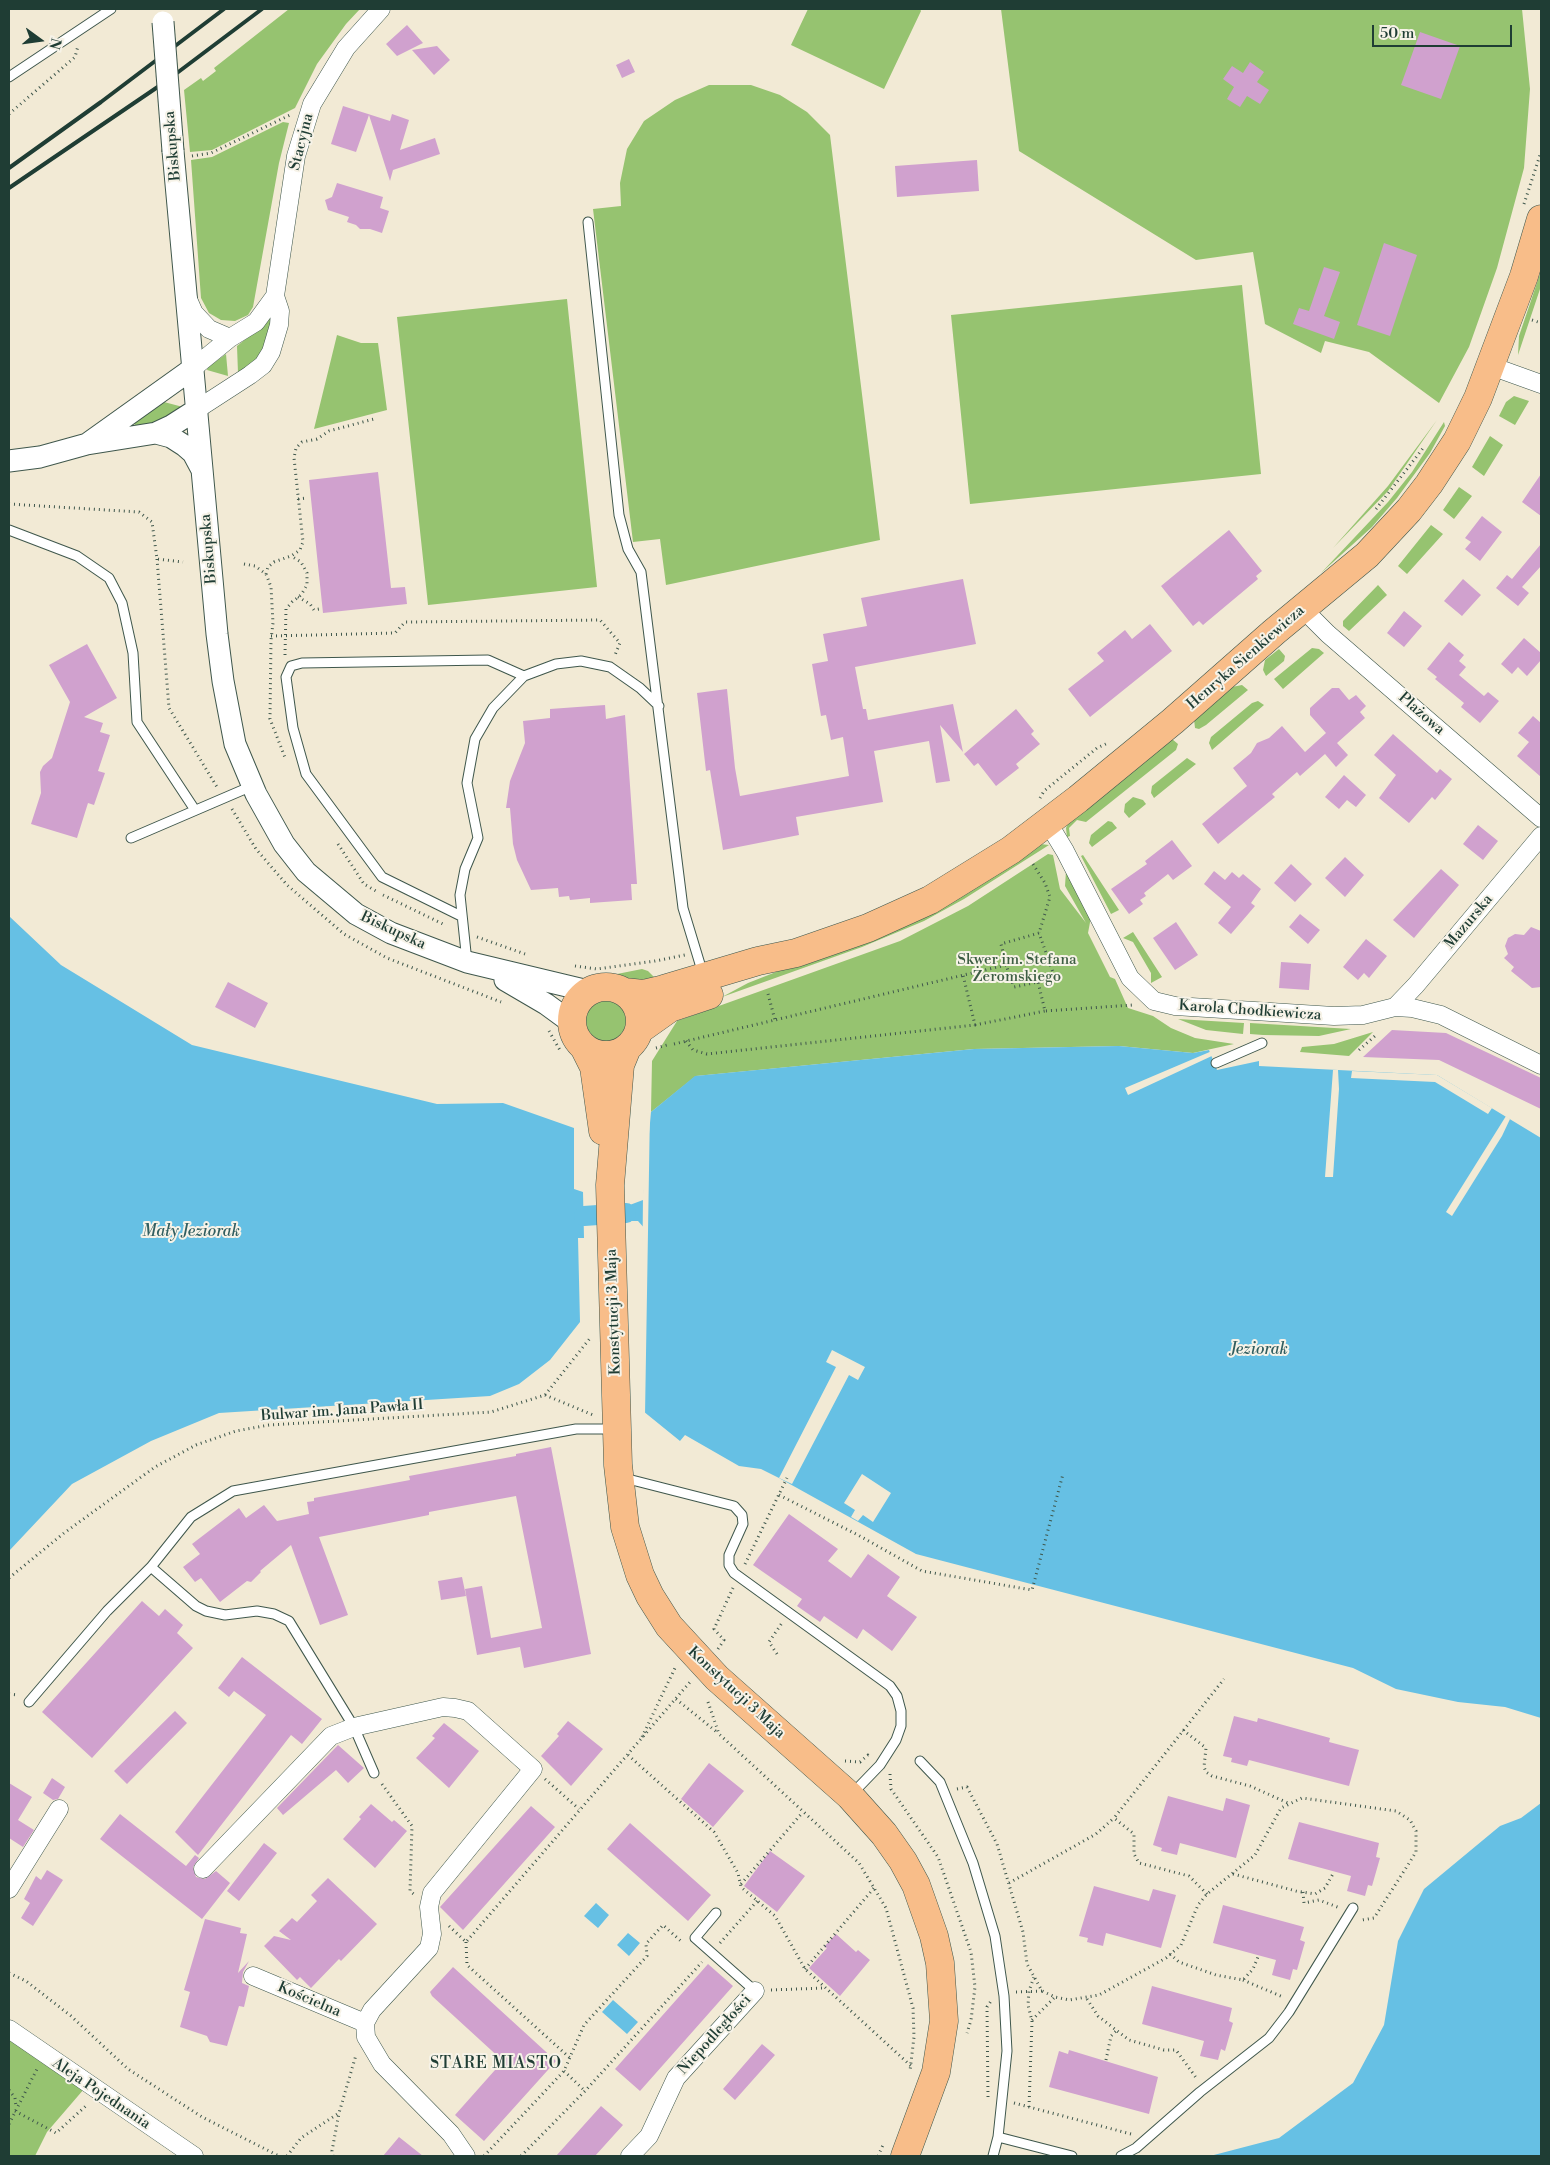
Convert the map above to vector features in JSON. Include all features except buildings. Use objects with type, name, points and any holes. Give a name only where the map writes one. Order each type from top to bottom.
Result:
[{"type":"main road","name":"Henryka Sienkiewicza","points":[[624,992],[643,994],[700,965],[758,961],[796,953],[868,928],[930,900],[991,864],[1042,814],[1173,721],[1367,555],[1409,510],[1457,440],[1491,366],[1524,276],[1531,216]]},
{"type":"main road","name":"Henryka Sienkiewicza","points":[[633,1039],[670,1008],[712,994],[763,972],[796,953]]},
{"type":"main road","points":[[610,987],[624,992],[638,1008],[633,1039],[606,1055],[586,1049],[576,1037],[572,1023],[572,1016],[578,1002],[588,992],[610,987]]},
{"type":"main road","name":"Konstytucji 3 Maja","points":[[610,1185],[620,1065],[633,1039]]},
{"type":"main road","name":"Konstytucji 3 Maja","points":[[586,1049],[594,1067],[610,1185],[612,1242],[609,1428],[619,1476],[620,1502],[632,1554],[650,1596],[669,1626],[717,1678],[850,1796],[884,1834],[903,1861],[926,1909],[940,1964],[944,2021],[941,2048],[929,2094],[905,2156]]},
{"type":"street","name":"Stacyjna","points":[[196,410],[250,376],[263,364],[271,352],[280,325],[280,311],[275,296],[296,156],[312,104],[346,48],[381,9]]},
{"type":"street","name":"Biskupska","points":[[162,15],[182,154],[186,294],[223,682],[235,744],[252,786],[284,844],[306,872],[356,914],[391,933],[472,964],[530,994],[572,1023]]},
{"type":"street","points":[[186,294],[201,321],[220,335],[230,338]]},
{"type":"street","name":"Stacyjna","points":[[192,369],[230,338],[256,322],[275,296]]},
{"type":"street","points":[[1491,366],[1541,384]]},
{"type":"street","points":[[87,444],[192,369]]},
{"type":"street","points":[[9,461],[56,454],[87,444],[156,433],[196,410]]},
{"type":"street","points":[[156,433],[171,437],[185,446],[193,453],[202,469]]},
{"type":"street","name":"Plażowa","points":[[1303,609],[1336,640],[1541,818]]},
{"type":"street","name":"Karola Chodkiewicza","points":[[1042,814],[1065,851],[1130,978],[1154,1001],[1175,1006],[1334,1016],[1363,1015],[1395,1007],[1412,1008],[1441,1015],[1541,1065]]},
{"type":"street","name":"Mazurska","points":[[1395,1007],[1416,985],[1541,836]]},
{"type":"street","name":"Biskupska","points":[[472,964],[588,992]]},
{"type":"street","points":[[203,1869],[331,1736],[354,1727],[443,1707],[455,1708],[468,1711],[533,1768],[432,1892],[428,1907],[432,1934],[429,1948],[372,2010],[365,2023],[366,2037],[382,2064],[451,2134],[466,2156]]},
{"type":"street","points":[[9,1889],[59,1809]]},
{"type":"street","name":"Kościelna","points":[[253,1976],[365,2023]]},
{"type":"street","name":"Niepodległości","points":[[630,2156],[649,2136],[676,2078],[755,1991]]},
{"type":"street","name":"Aleja Pojednania","points":[[9,2029],[44,2056],[194,2156]]},
{"type":"lane","points":[[9,77],[110,9]]},
{"type":"lane","points":[[588,222],[619,515],[628,549],[641,572],[683,908],[700,965]]},
{"type":"lane","points":[[9,530],[77,556],[109,578],[122,603],[133,653],[136,722],[195,810]]},
{"type":"lane","points":[[462,924],[382,877],[306,774],[293,728],[286,677],[291,666],[302,663],[488,660],[524,676]]},
{"type":"lane","points":[[472,964],[462,924],[460,895],[465,869],[478,838],[467,782],[475,740],[493,708],[524,676],[556,664],[581,661],[610,667],[640,688],[659,706]]},
{"type":"lane","points":[[131,838],[252,786]]},
{"type":"lane","points":[[1216,1063],[1262,1043]]},
{"type":"lane","points":[[29,1702],[107,1611],[151,1567],[192,1517],[234,1491],[576,1428],[609,1428]]},
{"type":"lane","points":[[619,1476],[734,1506],[742,1515],[744,1524],[729,1555],[728,1565],[734,1573],[890,1686],[897,1696],[901,1710],[901,1726],[896,1740],[880,1765],[850,1796]]},
{"type":"lane","points":[[151,1567],[196,1606],[206,1611],[225,1615],[257,1611],[274,1614],[289,1621],[354,1727],[374,1773]]},
{"type":"lane","points":[[920,1761],[940,1782],[946,1795],[973,1863],[996,1946],[1004,1996],[1007,2051],[998,2137],[993,2156]]},
{"type":"lane","points":[[1121,2156],[1144,2142],[1205,2089],[1269,2038],[1296,2001],[1350,1911]]},
{"type":"lane","points":[[716,1913],[695,1938],[755,1991]]},
{"type":"lane","points":[[998,2137],[1072,2156]]},
{"type":"path","points":[[9,114],[76,57],[83,26]]},
{"type":"path","points":[[182,154],[212,153],[297,112]]},
{"type":"path","points":[[1531,216],[1541,152]]},
{"type":"path","points":[[1532,320],[1541,323]]},
{"type":"path","points":[[266,574],[268,566],[300,550],[303,542],[294,458],[296,448],[302,442],[317,439],[329,431],[374,419]]},
{"type":"path","points":[[1374,512],[1426,443]]},
{"type":"path","points":[[298,499],[307,498]]},
{"type":"path","points":[[9,504],[139,512],[152,522],[157,559],[183,562]]},
{"type":"path","points":[[291,556],[301,562],[307,573],[307,584],[286,609],[284,653],[291,666]]},
{"type":"path","points":[[244,564],[255,566],[266,574],[271,587],[273,623],[271,636],[270,719],[288,766]]},
{"type":"path","points":[[298,597],[310,604],[314,610],[319,610]]},
{"type":"path","points":[[271,636],[395,632],[405,622],[600,620],[620,644],[610,667]]},
{"type":"path","points":[[1042,814],[1044,791],[1097,748],[1114,741]]},
{"type":"path","points":[[334,837],[364,884],[411,910],[462,924],[535,956]]},
{"type":"path","points":[[1030,861],[1045,883],[1050,897],[1039,933],[1055,978],[1014,987],[1001,944],[1039,933]]},
{"type":"path","points":[[571,965],[597,968],[655,962],[700,965]]},
{"type":"path","points":[[674,1044],[1006,965]]},
{"type":"path","points":[[963,975],[975,1026]]},
{"type":"path","points":[[1038,982],[1046,1011]]},
{"type":"path","points":[[768,994],[774,1020]]},
{"type":"path","points":[[686,1041],[693,1050],[707,1054],[975,1026],[1046,1011],[1120,1004],[1132,1004],[1139,1007]]},
{"type":"path","points":[[1359,1050],[1376,1035]]},
{"type":"path","points":[[592,1336],[545,1395],[602,1418],[609,1428]]},
{"type":"path","name":"Bulwar im. Jana Pawła II","points":[[9,1578],[57,1539],[155,1467],[196,1445],[236,1432],[269,1425],[491,1412],[545,1395]]},
{"type":"path","points":[[787,1478],[778,1495],[858,1535],[922,1571],[1032,1590],[1063,1474]]},
{"type":"path","points":[[777,1654],[769,1642],[789,1612]]},
{"type":"path","points":[[640,1742],[679,1661]]},
{"type":"path","points":[[1009,1883],[1096,1834],[1114,1818],[1224,1679]]},
{"type":"path","points":[[570,2058],[467,1964],[466,1942],[690,1682]]},
{"type":"path","points":[[706,1693],[719,1734]]},
{"type":"path","points":[[9,1694],[20,1696]]},
{"type":"path","points":[[676,1698],[719,1734],[859,1863],[886,1908],[913,2008],[914,2038],[909,2076]]},
{"type":"path","points":[[1183,1730],[1206,1748],[1204,1767],[1206,1772],[1212,1776],[1250,1786],[1288,1803]]},
{"type":"path","points":[[628,1755],[714,1832],[738,1872],[741,1884],[776,1916],[805,1969],[911,2067]]},
{"type":"path","points":[[533,1768],[579,1809]]},
{"type":"path","points":[[374,1773],[412,1826],[410,1890],[466,1942]]},
{"type":"path","points":[[946,1795],[962,1787],[967,1787],[997,1844],[1023,1932],[1027,1964],[1042,1991]]},
{"type":"path","points":[[1029,1991],[1042,1991],[1055,1997],[1069,2000],[1087,1999],[1099,1995],[1170,1954],[1181,1945],[1198,1905],[1207,1894],[1256,1854],[1273,1818],[1288,1803],[1302,1798],[1385,1808],[1402,1814],[1410,1820],[1416,1830],[1416,1852],[1374,1918],[1358,1920],[1350,1911],[1320,1900],[1304,1903],[1303,1892]]},
{"type":"path","points":[[741,1884],[803,1812]]},
{"type":"path","points":[[1114,1818],[1134,1834],[1134,1854],[1139,1862],[1189,1876],[1207,1894]]},
{"type":"path","points":[[1233,1874],[1315,1894],[1325,1888],[1334,1872]]},
{"type":"path","points":[[805,1969],[874,1888]]},
{"type":"path","points":[[521,2156],[585,2091],[758,1900]]},
{"type":"path","points":[[484,2156],[564,2070],[584,2025],[647,1956],[646,1944],[663,1925],[683,1943]]},
{"type":"path","points":[[697,1954],[704,1960]]},
{"type":"path","points":[[1170,1954],[1179,1962],[1216,1975],[1243,1980],[1296,2001]]},
{"type":"path","points":[[1243,1980],[1253,1969],[1258,1957]]},
{"type":"path","points":[[9,1973],[26,1981],[71,2016],[128,2069],[202,2117],[279,2156]]},
{"type":"path","points":[[1034,1977],[1029,1991],[1028,2005],[1032,2021],[1029,2107],[1139,2136],[1144,2142]]},
{"type":"path","points":[[776,1990],[826,1988]]},
{"type":"path","points":[[1032,2021],[1055,1997]]},
{"type":"path","points":[[1087,1999],[1098,2016],[1129,2040],[1164,2050],[1176,2050],[1205,2089]]},
{"type":"path","points":[[334,2156],[332,2151],[339,2113],[365,2023]]},
{"type":"path","points":[[1106,2060],[1111,2036],[1116,2031]]},
{"type":"path","points":[[9,2118],[44,2056]]},
{"type":"path","points":[[564,2070],[585,2091]]},
{"type":"path","points":[[9,2090],[15,2098],[14,2111],[9,2124]]},
{"type":"path","points":[[14,2111],[56,2133],[100,2093]]},
{"type":"path","points":[[287,2156],[301,2138],[339,2113]]},
{"type":"path","points":[[878,2156],[886,2138]]},
{"type":"green space","points":[[289,9],[360,9],[346,24],[317,64],[295,108],[212,150],[190,152],[184,90],[201,78],[203,81],[216,71],[214,68]]},
{"type":"green space","points":[[808,9],[920,9],[921,11],[884,89],[791,45]]},
{"type":"green space","points":[[1001,9],[1522,9],[1530,89],[1524,168],[1497,268],[1469,347],[1439,403],[1369,352],[1325,341],[1321,353],[1265,324],[1253,252],[1196,260],[1019,151]]},
{"type":"green space","points":[[709,85],[751,85],[780,95],[807,112],[830,135],[880,540],[666,585],[660,539],[633,542],[593,209],[621,206],[620,183],[627,149],[644,121],[675,100]]},
{"type":"green space","points":[[283,122],[289,123],[279,163],[253,307],[248,315],[235,321],[221,320],[209,313],[201,298],[191,160],[212,157]]},
{"type":"green space","points":[[1541,271],[1541,286],[1518,355],[1519,336]]},
{"type":"green space","points":[[1242,285],[1261,474],[970,504],[951,315]]},
{"type":"green space","points":[[567,299],[597,587],[428,605],[397,317]]},
{"type":"green space","points":[[272,314],[269,333],[261,354],[250,366],[238,373],[237,346],[262,326]]},
{"type":"green space","points":[[337,335],[361,343],[378,343],[387,410],[314,429]]},
{"type":"green space","points":[[226,354],[228,376],[207,370],[208,367]]},
{"type":"green space","points":[[1514,396],[1529,401],[1515,425],[1499,416],[1506,402]]},
{"type":"green space","points":[[164,402],[183,407],[176,415],[135,429],[134,418]]},
{"type":"green space","points":[[1437,420],[1388,491],[1333,548],[1388,486]]},
{"type":"green space","points":[[1444,422],[1445,426],[1430,453],[1397,498],[1372,527],[1321,573],[1388,502],[1412,472]]},
{"type":"green space","points":[[1490,436],[1503,445],[1484,476],[1472,467]]},
{"type":"green space","points":[[1459,487],[1472,496],[1454,519],[1443,510]]},
{"type":"green space","points":[[1431,525],[1443,534],[1407,574],[1398,566]]},
{"type":"green space","points":[[1378,585],[1387,595],[1349,631],[1343,626],[1343,621]]},
{"type":"green space","points":[[1312,648],[1319,649],[1324,653],[1283,689],[1274,679]]},
{"type":"green space","points":[[1279,649],[1285,656],[1284,661],[1266,676],[1263,670],[1265,660]]},
{"type":"green space","points":[[1242,685],[1248,690],[1206,725],[1199,729],[1195,728],[1194,719],[1232,687]]},
{"type":"green space","points":[[1258,701],[1264,705],[1212,750],[1209,743],[1211,737],[1252,703]]},
{"type":"green space","points":[[1172,739],[1178,744],[1176,750],[1086,822],[1077,820],[1069,828],[1070,836],[1067,837],[1066,828],[1069,821]]},
{"type":"green space","points":[[1187,758],[1196,764],[1154,798],[1151,793],[1152,786]]},
{"type":"green space","points":[[1133,797],[1143,800],[1146,804],[1129,818],[1124,812],[1125,804]]},
{"type":"green space","points":[[1108,821],[1112,822],[1117,828],[1092,847],[1089,843],[1091,835]]},
{"type":"green space","points":[[1040,844],[1049,845],[964,899],[924,921],[862,947],[722,997],[748,983],[804,961]]},
{"type":"green space","name":"Skwer im. Stefana Żeromskiego","points":[[1048,854],[1053,855],[1060,889],[1086,923],[1065,886],[1066,871],[1091,917],[1088,933],[1110,977],[1115,979],[1128,1008],[1153,1016],[1171,1028],[1195,1038],[1234,1044],[1193,1053],[1119,1046],[974,1049],[696,1076],[651,1112],[652,1061],[677,1021],[900,941],[968,906]]},
{"type":"green space","points":[[1083,855],[1119,910],[1111,914],[1081,856]]},
{"type":"green space","points":[[1133,932],[1162,977],[1151,983],[1151,973],[1133,942],[1123,938]]},
{"type":"green space","points":[[642,969],[648,971],[656,979],[628,981],[607,976]]},
{"type":"green space","points":[[602,998],[610,998],[619,1002],[625,1008],[629,1021],[625,1034],[619,1040],[610,1044],[602,1044],[593,1040],[587,1034],[583,1025],[583,1017],[587,1008],[593,1002]]},
{"type":"green space","points":[[1178,1019],[1244,1023],[1243,1034],[1206,1030]]},
{"type":"green space","points":[[1250,1023],[1351,1029],[1319,1036],[1263,1035],[1250,1034]]},
{"type":"green space","points":[[1373,1032],[1349,1056],[1300,1052],[1302,1047],[1334,1044]]},
{"type":"green space","points":[[9,2036],[84,2089],[47,2132],[35,2156],[9,2156]]},
{"type":"water","name":"Mały Jeziorak","points":[[9,916],[61,965],[192,1045],[437,1104],[503,1103],[574,1128],[574,1189],[583,1192],[584,1238],[578,1238],[580,1322],[550,1360],[519,1384],[490,1396],[219,1413],[151,1441],[72,1484],[9,1551]]},
{"type":"water","name":"Jeziorak","points":[[1119,1046],[1193,1053],[1209,1050],[1217,1070],[1259,1061],[1259,1066],[1437,1075],[1541,1138],[1541,1718],[1505,1707],[1458,1702],[1396,1689],[1353,1668],[916,1554],[761,1469],[739,1466],[685,1435],[680,1441],[643,1411],[646,1230],[638,1221],[627,1221],[627,1206],[643,1200],[651,1112],[695,1076],[974,1049]]},
{"type":"water","points":[[1541,1803],[1541,2156],[1210,2156],[1279,2138],[1353,2083],[1384,2025],[1398,1941],[1424,1889],[1500,1826],[1521,1818]]},
{"type":"water","points":[[596,1903],[609,1915],[598,1928],[584,1916]]},
{"type":"water","points":[[628,1933],[640,1943],[629,1956],[617,1945]]},
{"type":"water","points":[[613,2000],[638,2022],[627,2034],[602,2012]]},
{"type":"pier","points":[[1212,1051],[1214,1055],[1128,1095],[1125,1088]]},
{"type":"pier","points":[[1333,1070],[1338,1070],[1339,1089],[1333,1177],[1325,1177]]},
{"type":"pier","points":[[1352,1071],[1437,1075],[1492,1108],[1488,1114],[1435,1082],[1351,1078]]},
{"type":"pier","points":[[650,1109],[645,1415],[641,1411],[643,1194],[648,1112]]},
{"type":"pier","points":[[1506,1116],[1510,1119],[1502,1136],[1452,1216],[1446,1212]]},
{"type":"pier","points":[[832,1350],[865,1367],[858,1380],[849,1375],[792,1484],[779,1478],[836,1367],[826,1362]]},
{"type":"pier","points":[[862,1474],[891,1493],[873,1522],[863,1515],[858,1521],[851,1517],[855,1510],[844,1503]]},
{"type":"waterway","points":[[584,1216],[626,1213]]},
{"type":"railway","points":[[9,168],[101,102],[224,9]]},
{"type":"railway","points":[[9,188],[165,82],[262,9]]},
{"type":"district","name":"STARE MIASTO","points":[[496,2064]]}]
